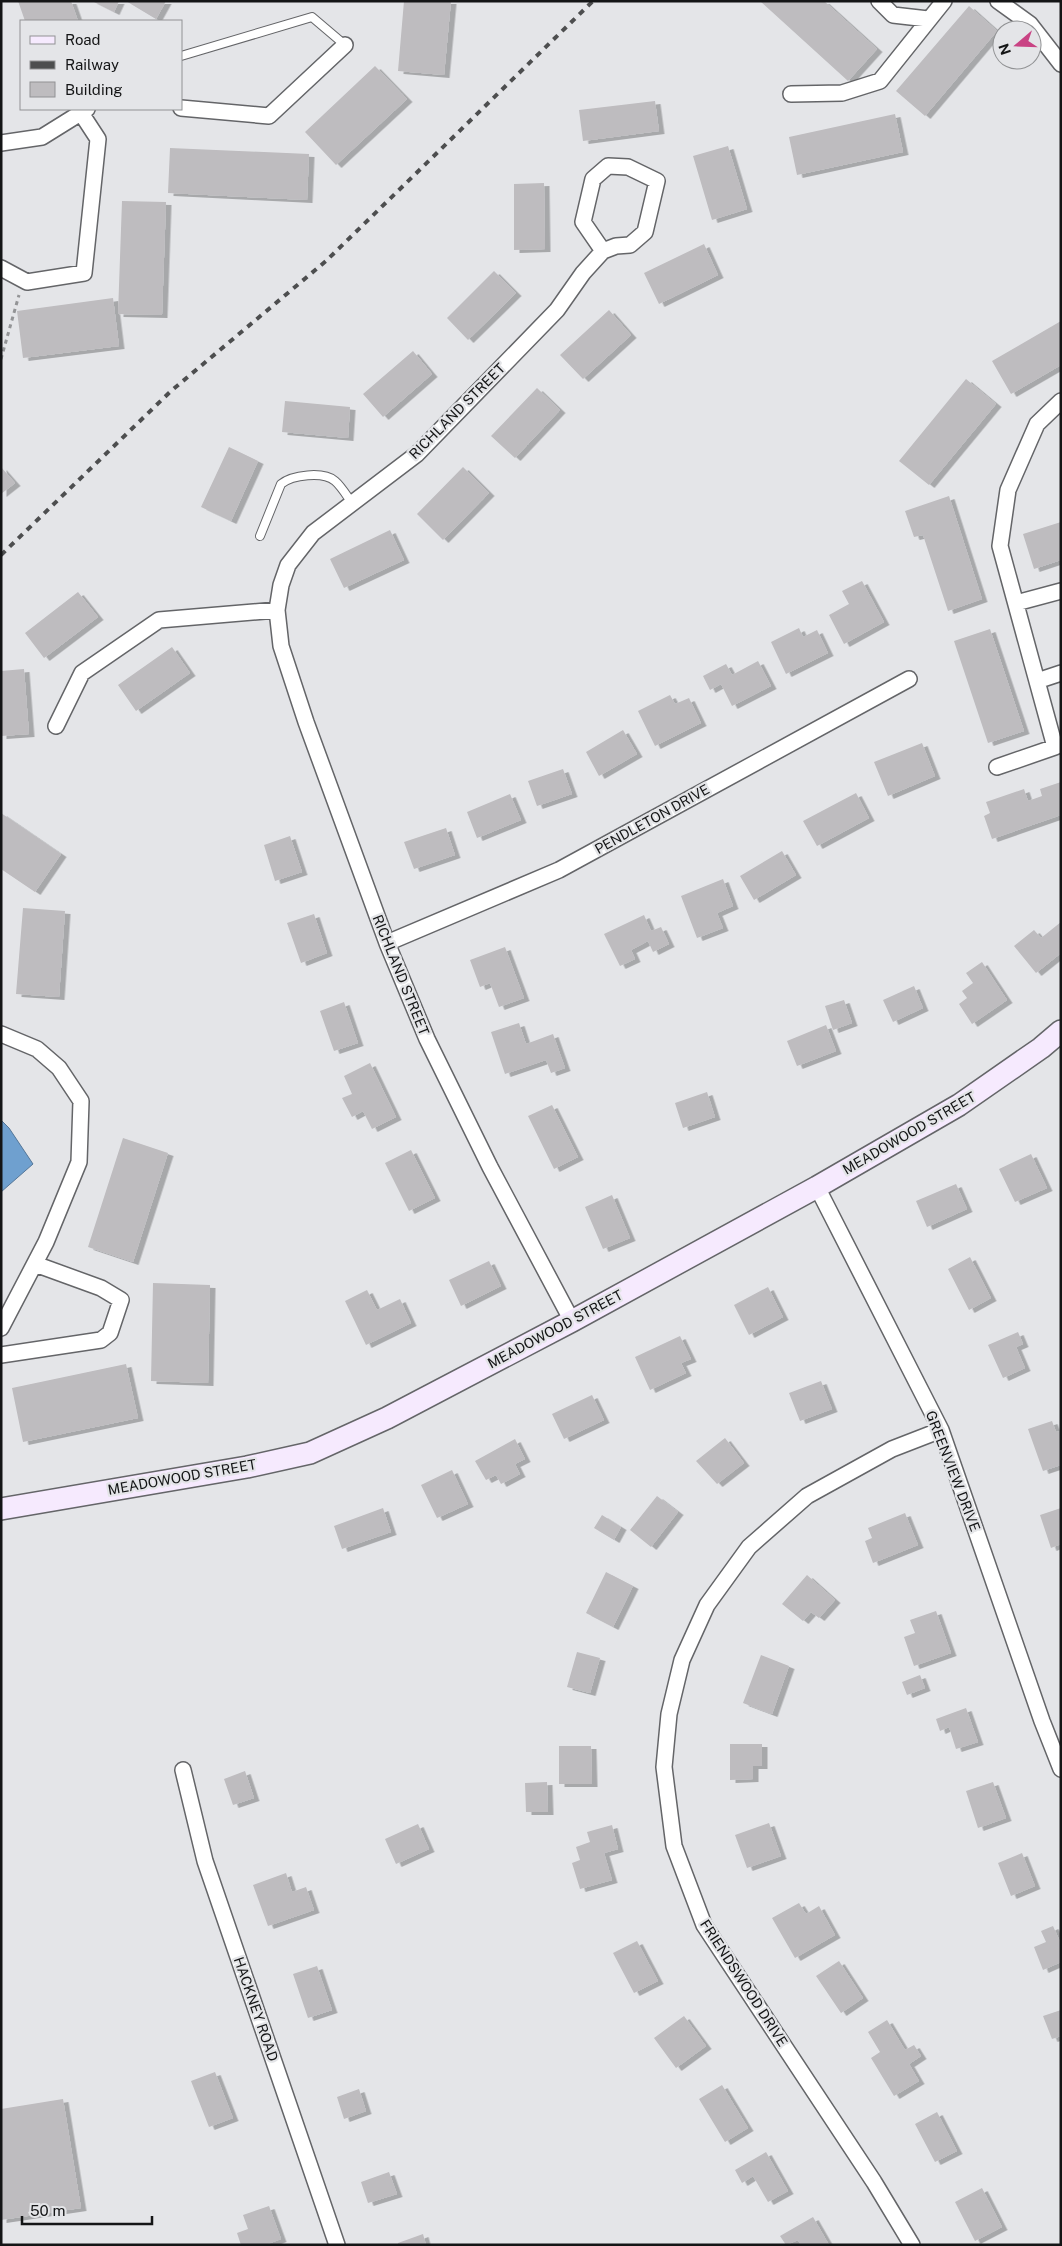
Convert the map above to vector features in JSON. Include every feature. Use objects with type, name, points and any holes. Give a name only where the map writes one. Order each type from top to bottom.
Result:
[{"type":"street","points":[[879,1],[893,14],[928,19]]},
{"type":"street","points":[[791,94],[842,93],[880,81],[944,1]]},
{"type":"street","points":[[1006,3],[1030,24],[1061,64]]},
{"type":"street","points":[[182,108],[269,116],[345,45]]},
{"type":"street","points":[[1,143],[42,138],[84,111],[98,139],[84,273],[27,282],[1,268]]},
{"type":"street","points":[[608,166],[628,167],[657,181],[645,232],[630,246],[616,246],[603,251],[583,222],[593,179],[608,166]]},
{"type":"street","name":"RICHLAND STREET","points":[[572,1321],[490,1167],[427,1039],[388,943],[306,722],[281,646],[277,610],[283,578],[288,565],[313,533],[417,454],[557,310],[603,251]]},
{"type":"street","points":[[997,767],[1055,747],[1000,546],[1008,490],[1036,424],[1061,401]]},
{"type":"street","points":[[1016,603],[1061,591]]},
{"type":"street","points":[[56,726],[82,674],[159,620],[277,610]]},
{"type":"street","points":[[1037,681],[1061,673]]},
{"type":"street","name":"PENDLETON DRIVE","points":[[388,943],[559,870],[909,679]]},
{"type":"street","name":"MEADOWOOD STREET","points":[[1,1509],[248,1467],[310,1453],[387,1418],[572,1321],[816,1187],[959,1105],[1041,1048],[1061,1031]]},
{"type":"street","points":[[1,1034],[37,1048],[59,1068],[81,1101],[79,1162],[46,1242],[1,1328]]},
{"type":"street","name":"GREENVIEW DRIVE","points":[[816,1187],[940,1430],[1042,1721],[1061,1769]]},
{"type":"street","points":[[1,1355],[101,1340],[110,1333],[121,1300],[102,1288],[35,1264]]},
{"type":"street","name":"FRIENDSWOOD DRIVE","points":[[912,2245],[874,2182],[704,1925],[674,1846],[664,1767],[670,1714],[682,1660],[707,1605],[749,1547],[807,1496],[892,1450],[940,1430]]},
{"type":"street","name":"HACKNEY ROAD","points":[[183,1770],[205,1861],[337,2245]]},
{"type":"lane","points":[[182,56],[312,17],[345,45]]},
{"type":"lane","points":[[260,536],[281,484],[288,478],[297,476],[328,477],[335,481],[352,503]]},
{"type":"path","points":[[1,359],[22,280]]},
{"type":"water","points":[[1,1120],[9,1128],[33,1164],[1,1192]]},
{"type":"building","points":[[18,1],[71,1],[78,20],[25,20]]},
{"type":"building","points":[[92,1],[119,1],[114,12]]},
{"type":"building","points":[[126,1],[166,1],[156,19]]},
{"type":"building","points":[[404,1],[451,1],[444,75],[398,71]]},
{"type":"building","points":[[760,1],[824,1],[877,49],[848,81]]},
{"type":"building","points":[[969,6],[992,27],[992,37],[925,116],[896,91]]},
{"type":"building","points":[[375,66],[407,99],[336,165],[305,132]]},
{"type":"building","points":[[655,101],[659,131],[583,141],[579,110]]},
{"type":"building","points":[[895,114],[903,152],[797,175],[789,137]]},
{"type":"building","points":[[728,146],[747,209],[712,220],[693,156]]},
{"type":"building","points":[[170,148],[309,154],[307,200],[168,193]]},
{"type":"building","points":[[544,183],[545,249],[514,250],[514,184]]},
{"type":"building","points":[[122,201],[166,202],[162,315],[118,314]]},
{"type":"building","points":[[704,244],[718,275],[659,304],[644,273]]},
{"type":"building","points":[[494,271],[516,293],[468,340],[447,318]]},
{"type":"building","points":[[113,298],[119,346],[23,358],[17,311]]},
{"type":"building","points":[[609,310],[631,335],[583,379],[560,355]]},
{"type":"building","points":[[1061,321],[1061,365],[1011,394],[992,361]]},
{"type":"building","points":[[413,351],[432,374],[383,417],[363,394]]},
{"type":"building","points":[[966,379],[996,404],[929,485],[899,461]]},
{"type":"building","points":[[537,388],[560,410],[515,458],[491,436]]},
{"type":"building","points":[[285,401],[350,407],[348,438],[282,432]]},
{"type":"building","points":[[229,447],[258,461],[231,521],[201,507]]},
{"type":"building","points":[[1,467],[15,483],[1,494]]},
{"type":"building","points":[[463,467],[489,493],[443,540],[417,514]]},
{"type":"building","points":[[949,496],[982,599],[948,611],[923,535],[914,537],[905,511]]},
{"type":"building","points":[[1061,522],[1061,560],[1034,569],[1023,534]]},
{"type":"building","points":[[390,530],[404,560],[344,588],[330,559]]},
{"type":"building","points":[[862,581],[884,622],[844,644],[829,615],[849,604],[842,591]]},
{"type":"building","points":[[78,592],[98,617],[44,658],[25,633]]},
{"type":"building","points":[[799,628],[803,637],[817,630],[828,653],[786,674],[771,642]]},
{"type":"building","points":[[990,629],[1024,731],[988,743],[954,641]]},
{"type":"building","points":[[172,647],[190,673],[136,711],[118,685]]},
{"type":"building","points":[[758,661],[771,686],[732,706],[721,684],[710,690],[703,676],[726,664],[732,675]]},
{"type":"building","points":[[24,669],[29,734],[1,736],[1,671]]},
{"type":"building","points":[[670,695],[675,704],[689,698],[701,723],[655,746],[638,711]]},
{"type":"building","points":[[623,730],[637,754],[599,776],[586,752]]},
{"type":"building","points":[[922,743],[935,776],[888,796],[874,762]]},
{"type":"building","points":[[563,769],[572,794],[537,806],[528,781]]},
{"type":"building","points":[[1061,782],[1061,815],[992,839],[984,816],[990,813],[986,802],[1024,789],[1028,801],[1042,796],[1040,789]]},
{"type":"building","points":[[856,793],[869,818],[817,846],[803,821]]},
{"type":"building","points":[[510,794],[521,820],[477,838],[467,812]]},
{"type":"building","points":[[1,813],[61,854],[35,892],[1,869]]},
{"type":"building","points":[[446,828],[455,855],[414,869],[404,842]]},
{"type":"building","points":[[290,836],[302,872],[275,881],[264,845]]},
{"type":"building","points":[[782,851],[796,875],[754,900],[740,876]]},
{"type":"building","points":[[723,879],[733,906],[717,913],[723,928],[697,938],[681,896]]},
{"type":"building","points":[[23,908],[65,911],[59,997],[16,994]]},
{"type":"building","points":[[314,914],[327,953],[301,963],[287,923]]},
{"type":"building","points":[[644,915],[651,931],[661,927],[669,944],[653,952],[648,941],[631,950],[635,959],[620,966],[604,934]]},
{"type":"building","points":[[1061,922],[1061,953],[1036,973],[1014,946],[1034,930],[1041,938]]},
{"type":"building","points":[[505,947],[524,998],[499,1007],[490,983],[480,987],[470,960]]},
{"type":"building","points":[[982,962],[1007,1000],[972,1024],[959,1004],[967,998],[962,991],[973,983],[966,973]]},
{"type":"building","points":[[914,986],[923,1008],[893,1022],[883,1000]]},
{"type":"building","points":[[844,1000],[852,1023],[833,1030],[825,1006]]},
{"type":"building","points":[[344,1002],[358,1043],[334,1051],[320,1011]]},
{"type":"building","points":[[519,1023],[526,1044],[553,1034],[565,1068],[551,1073],[546,1060],[505,1074],[491,1032]]},
{"type":"building","points":[[826,1025],[836,1051],[797,1066],[787,1041]]},
{"type":"building","points":[[370,1063],[396,1117],[372,1129],[363,1111],[352,1117],[342,1098],[352,1094],[344,1076]]},
{"type":"building","points":[[707,1092],[715,1117],[683,1128],[675,1103]]},
{"type":"building","points":[[552,1105],[578,1157],[554,1169],[528,1116]]},
{"type":"building","points":[[123,1138],[168,1153],[133,1262],[88,1247]]},
{"type":"building","points":[[411,1150],[435,1198],[409,1211],[385,1163]]},
{"type":"building","points":[[1031,1154],[1047,1188],[1015,1202],[999,1169]]},
{"type":"building","points":[[956,1184],[967,1209],[927,1227],[916,1201]]},
{"type":"building","points":[[612,1195],[630,1238],[603,1249],[585,1207]]},
{"type":"building","points":[[970,1257],[991,1298],[969,1310],[948,1269]]},
{"type":"building","points":[[489,1261],[501,1286],[461,1306],[449,1280]]},
{"type":"building","points":[[153,1283],[210,1285],[208,1383],[151,1381]]},
{"type":"building","points":[[768,1287],[783,1317],[749,1335],[734,1305]]},
{"type":"building","points":[[367,1290],[377,1310],[400,1299],[411,1323],[366,1345],[345,1301]]},
{"type":"building","points":[[1018,1332],[1023,1344],[1016,1347],[1025,1368],[1003,1378],[988,1345]]},
{"type":"building","points":[[680,1336],[691,1359],[681,1363],[686,1373],[650,1390],[635,1357]]},
{"type":"building","points":[[126,1364],[138,1418],[23,1442],[12,1388]]},
{"type":"building","points":[[821,1381],[832,1409],[800,1421],[789,1393]]},
{"type":"building","points":[[592,1395],[604,1420],[564,1439],[552,1414]]},
{"type":"building","points":[[1052,1421],[1056,1432],[1061,1431],[1061,1465],[1043,1471],[1028,1429]]},
{"type":"building","points":[[725,1438],[744,1463],[717,1484],[696,1461]]},
{"type":"building","points":[[515,1439],[525,1459],[515,1464],[520,1474],[501,1484],[496,1475],[486,1480],[475,1461]]},
{"type":"building","points":[[452,1470],[468,1504],[437,1518],[421,1485]]},
{"type":"building","points":[[657,1496],[678,1512],[651,1547],[630,1530]]},
{"type":"building","points":[[383,1508],[391,1532],[342,1549],[334,1526]]},
{"type":"building","points":[[1061,1508],[1061,1544],[1051,1548],[1040,1515]]},
{"type":"building","points":[[905,1513],[918,1545],[873,1563],[865,1541],[872,1538],[868,1528]]},
{"type":"building","points":[[602,1515],[621,1527],[614,1540],[594,1528]]},
{"type":"building","points":[[606,1572],[633,1586],[613,1627],[586,1613]]},
{"type":"building","points":[[807,1575],[835,1600],[819,1618],[811,1612],[803,1621],[782,1604]]},
{"type":"building","points":[[936,1611],[951,1653],[914,1666],[904,1637],[915,1633],[910,1620]]},
{"type":"building","points":[[577,1652],[600,1658],[590,1693],[567,1687]]},
{"type":"building","points":[[761,1655],[789,1666],[772,1714],[743,1703]]},
{"type":"building","points":[[920,1675],[925,1688],[907,1695],[902,1682]]},
{"type":"building","points":[[966,1708],[978,1742],[956,1749],[949,1727],[940,1731],[936,1719]]},
{"type":"building","points":[[730,1744],[762,1744],[762,1766],[753,1766],[753,1779],[730,1780]]},
{"type":"building","points":[[559,1746],[591,1746],[592,1784],[559,1784]]},
{"type":"building","points":[[245,1771],[254,1798],[233,1805],[224,1779]]},
{"type":"building","points":[[547,1782],[548,1812],[526,1812],[525,1783]]},
{"type":"building","points":[[993,1782],[1006,1818],[978,1828],[966,1791]]},
{"type":"building","points":[[769,1823],[781,1856],[747,1868],[735,1835]]},
{"type":"building","points":[[418,1824],[429,1849],[396,1864],[385,1839]]},
{"type":"building","points":[[612,1825],[618,1849],[604,1853],[612,1880],[580,1889],[572,1863],[580,1860],[576,1847],[590,1842],[587,1832]]},
{"type":"building","points":[[1022,1853],[1035,1886],[1011,1896],[998,1863]]},
{"type":"building","points":[[286,1873],[292,1892],[306,1887],[314,1910],[268,1926],[253,1885]]},
{"type":"building","points":[[799,1903],[806,1914],[819,1906],[835,1935],[795,1958],[772,1918]]},
{"type":"building","points":[[1053,1926],[1061,1944],[1061,1962],[1043,1970],[1034,1947],[1046,1942],[1041,1931]]},
{"type":"building","points":[[637,1941],[658,1981],[634,1993],[613,1953]]},
{"type":"building","points":[[839,1961],[863,1998],[841,2013],[816,1976]]},
{"type":"building","points":[[317,1966],[332,2010],[308,2018],[293,1974]]},
{"type":"building","points":[[1061,2010],[1061,2036],[1052,2039],[1043,2016]]},
{"type":"building","points":[[684,2016],[706,2046],[676,2068],[654,2038]]},
{"type":"building","points":[[887,2020],[905,2050],[914,2045],[921,2056],[909,2064],[919,2081],[894,2096],[871,2058],[880,2052],[868,2032]]},
{"type":"building","points":[[215,2072],[233,2118],[209,2127],[191,2081]]},
{"type":"building","points":[[722,2085],[748,2128],[725,2142],[699,2099]]},
{"type":"building","points":[[359,2089],[366,2111],[344,2119],[337,2097]]},
{"type":"building","points":[[63,2099],[81,2208],[1,2220],[1,2109]]},
{"type":"building","points":[[937,2112],[957,2151],[935,2162],[915,2124]]},
{"type":"building","points":[[766,2152],[788,2191],[768,2202],[753,2176],[742,2183],[735,2170]]},
{"type":"building","points":[[389,2172],[397,2194],[368,2203],[361,2182]]},
{"type":"building","points":[[982,2188],[1002,2227],[975,2241],[955,2202]]},
{"type":"building","points":[[269,2206],[281,2239],[265,2245],[241,2245],[237,2233],[248,2229],[243,2215]]},
{"type":"building","points":[[813,2217],[829,2245],[801,2245],[798,2240],[786,2245],[780,2236]]},
{"type":"building","points":[[423,2234],[426,2245],[398,2245],[398,2243]]},
{"type":"railway","points":[[1,555],[171,391],[326,261],[593,1]]}]
